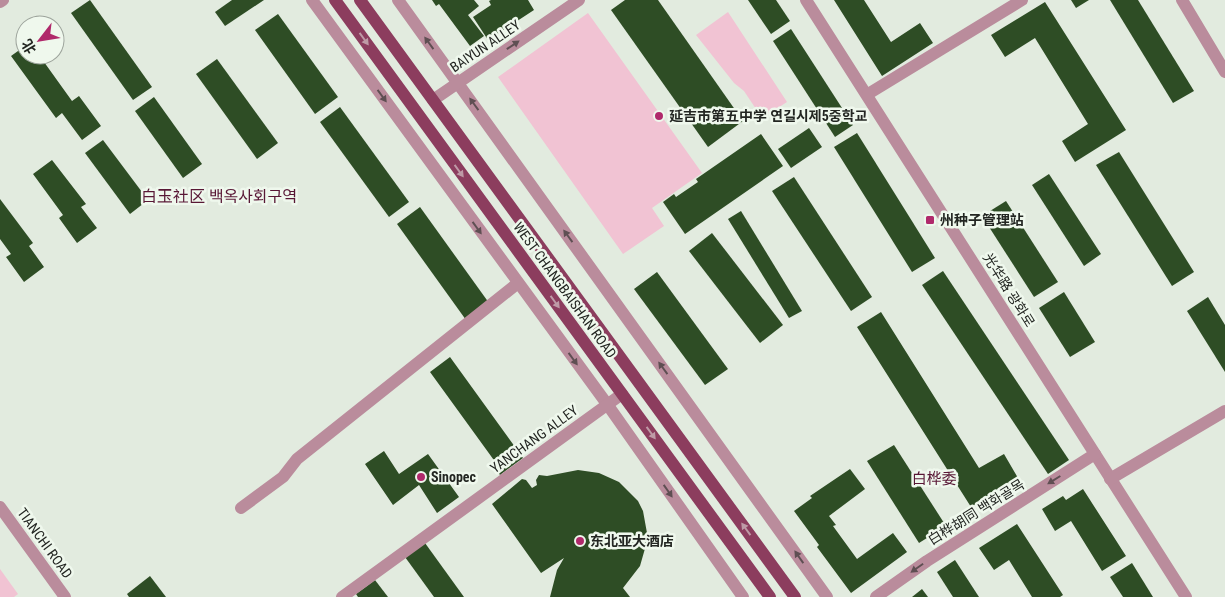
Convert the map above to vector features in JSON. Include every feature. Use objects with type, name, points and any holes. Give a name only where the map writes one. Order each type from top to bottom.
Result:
[{"type":"main road","name":"WEST CHANGBAISHAN ROAD","points":[[335,0],[770,597]]},
{"type":"main road","name":"WEST CHANGBAISHAN ROAD","points":[[360,0],[795,597]]},
{"type":"street","points":[[312,0],[607,404],[744,597]]},
{"type":"street","points":[[398,0],[827,597]]},
{"type":"street","name":"BAIYUN ALLEY","points":[[433,100],[579,0]]},
{"type":"street","name":"光华路 광화로","points":[[806,0],[868,94],[1186,597]]},
{"type":"street","points":[[868,94],[1022,0]]},
{"type":"street","points":[[1182,0],[1225,72]]},
{"type":"street","points":[[241,508],[283,477],[297,459],[518,283]]},
{"type":"street","name":"YANCHANG ALLEY","points":[[342,597],[622,394]]},
{"type":"street","points":[[1110,479],[1225,411]]},
{"type":"street","name":"白桦胡同 백화골목","points":[[876,597],[927,561],[1095,454]]},
{"type":"street","name":"TIANCHI ROAD","points":[[0,507],[65,597]]},
{"type":"shaded area","points":[[728,12],[787,102],[762,118],[744,91],[734,83],[696,35]]},
{"type":"shaded area","points":[[588,13],[702,173],[652,208],[664,226],[623,254],[498,77]]},
{"type":"shaded area","points":[[0,569],[18,594],[14,597],[0,597]]},
{"type":"building","points":[[90,0],[152,87],[133,100],[71,13]]},
{"type":"building","points":[[232,0],[264,0],[225,26],[215,12]]},
{"type":"building","points":[[432,0],[474,0],[479,6],[468,15],[484,36],[470,46],[439,4],[436,6]]},
{"type":"building","points":[[528,0],[534,10],[488,40],[473,17],[491,5],[489,1]]},
{"type":"building","points":[[625,0],[658,0],[743,121],[708,147],[611,10]]},
{"type":"building","points":[[748,0],[776,0],[790,21],[771,34]]},
{"type":"building","points":[[834,0],[864,0],[891,42],[920,23],[933,43],[882,76]]},
{"type":"building","points":[[1071,0],[1089,0],[1076,8]]},
{"type":"building","points":[[1110,0],[1138,0],[1194,91],[1173,103]]},
{"type":"building","points":[[1045,2],[1126,130],[1075,162],[1062,141],[1088,124],[1035,38],[1005,57],[991,35]]},
{"type":"building","points":[[278,14],[338,97],[315,114],[255,30]]},
{"type":"building","points":[[791,29],[853,125],[835,137],[773,41]]},
{"type":"building","points":[[15,53],[15,62],[11,56]]},
{"type":"building","points":[[217,59],[278,143],[257,159],[196,74]]},
{"type":"building","points":[[18,65],[46,65],[72,101],[79,96],[101,126],[82,140],[62,113],[56,118]]},
{"type":"building","points":[[154,97],[202,164],[183,178],[135,111]]},
{"type":"building","points":[[340,107],[409,202],[389,217],[320,122]]},
{"type":"building","points":[[809,128],[822,147],[791,168],[778,149]]},
{"type":"building","points":[[857,133],[935,258],[912,272],[834,147]]},
{"type":"building","points":[[761,134],[783,166],[685,234],[663,202],[674,194],[676,197],[698,182],[696,179]]},
{"type":"building","points":[[103,140],[148,200],[130,214],[85,153]]},
{"type":"building","points":[[1119,152],[1194,272],[1172,286],[1096,165]]},
{"type":"building","points":[[52,160],[86,204],[81,207],[97,228],[77,243],[59,218],[63,215],[33,174]]},
{"type":"building","points":[[1049,174],[1101,254],[1084,266],[1032,185]]},
{"type":"building","points":[[794,177],[872,297],[851,311],[772,191]]},
{"type":"building","points":[[0,199],[33,243],[29,246],[44,267],[24,282],[6,257],[11,254],[0,239]]},
{"type":"building","points":[[1006,201],[1058,282],[1034,297],[982,216]]},
{"type":"building","points":[[420,207],[489,303],[466,320],[397,224]]},
{"type":"building","points":[[741,211],[802,311],[789,318],[728,219]]},
{"type":"building","points":[[712,233],[783,325],[760,343],[689,251]]},
{"type":"building","points":[[943,271],[1069,460],[1048,474],[922,285]]},
{"type":"building","points":[[657,272],[728,369],[705,385],[634,289]]},
{"type":"building","points":[[1064,292],[1095,342],[1070,357],[1039,308]]},
{"type":"building","points":[[1208,297],[1225,325],[1225,372],[1187,311]]},
{"type":"building","points":[[881,312],[979,468],[1004,454],[1018,478],[971,507],[857,327]]},
{"type":"building","points":[[450,357],[523,458],[500,475],[493,465],[496,463],[430,372]]},
{"type":"building","points":[[894,445],[946,526],[919,543],[867,461]]},
{"type":"building","points":[[384,451],[399,474],[428,454],[459,497],[437,513],[419,485],[393,505],[365,464]]},
{"type":"building","points":[[850,469],[865,489],[829,516],[836,525],[833,526],[857,559],[893,533],[907,552],[851,593],[817,547],[819,545],[794,511],[812,498],[810,496]]},
{"type":"building","points":[[578,470],[599,473],[619,482],[638,501],[643,511],[647,533],[646,545],[640,566],[623,588],[630,597],[550,597],[557,570],[564,558],[541,573],[492,504],[522,479],[526,480],[532,488],[537,485],[536,480],[539,475],[547,476]]},
{"type":"building","points":[[1083,489],[1126,556],[1102,571],[1071,521],[1055,531],[1042,509],[1063,496],[1066,500]]},
{"type":"building","points":[[1017,524],[1063,595],[1060,597],[1032,597],[1009,560],[994,570],[979,548]]},
{"type":"building","points":[[425,543],[464,597],[434,597],[405,557]]},
{"type":"building","points":[[955,560],[979,597],[953,597],[937,572]]},
{"type":"building","points":[[1132,563],[1153,597],[1123,597],[1110,577]]},
{"type":"building","points":[[150,576],[166,597],[129,597],[127,594]]},
{"type":"building","points":[[375,580],[388,597],[358,597],[356,594]]},
{"type":"building","points":[[922,589],[928,597],[912,597]]},
{"type":"place","name":"延吉市第五中学 연길시제5중학교","points":[[659,116]]},
{"type":"place","name":"州种子管理站","points":[[930,220]]},
{"type":"place","name":"Sinopec","points":[[421,477]]},
{"type":"place","name":"东北亚大酒店","points":[[580,541]]},
{"type":"district","name":"白玉社区 백옥사회구역","points":[[219,196]]},
{"type":"district","name":"白桦委","points":[[934,479]]}]
